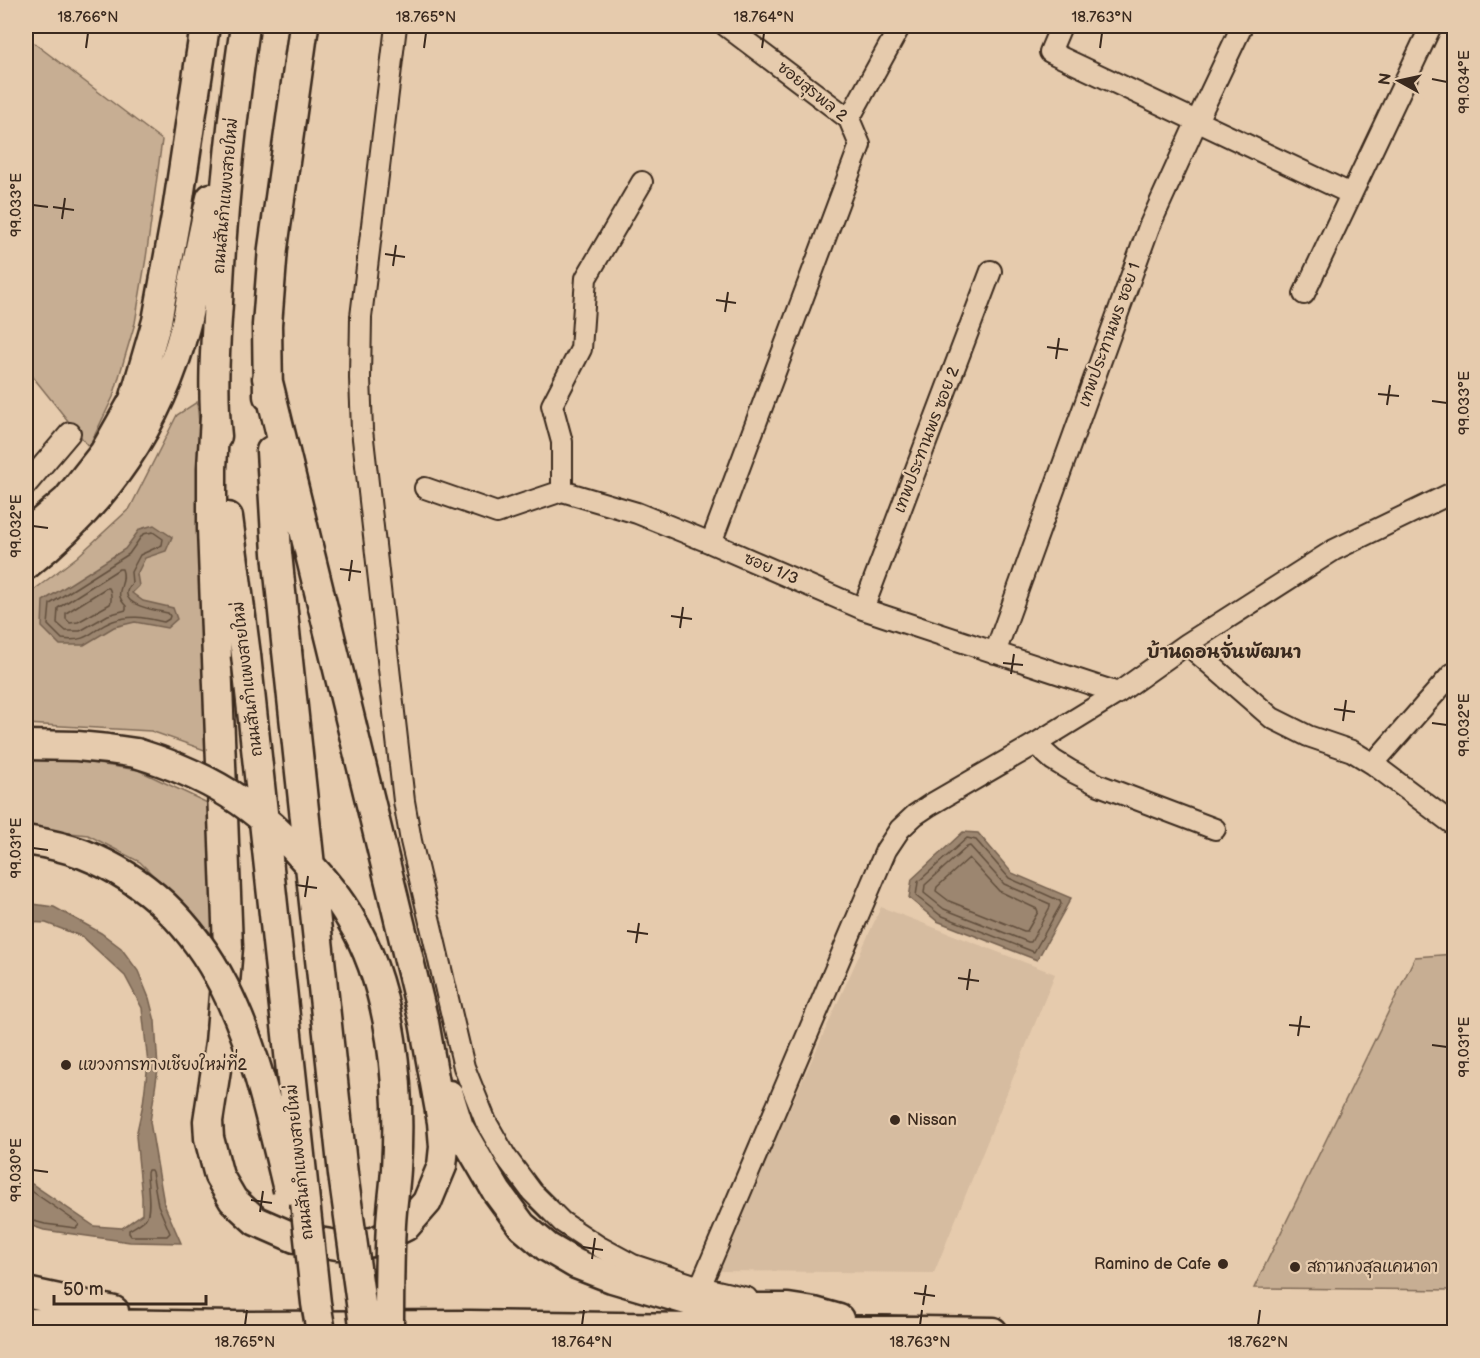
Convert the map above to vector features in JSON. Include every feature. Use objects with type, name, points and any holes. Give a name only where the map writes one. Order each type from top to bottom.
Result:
[{"type":"main road","points":[[30,523],[67,501],[104,453],[134,400],[159,310],[177,211],[205,26]]},
{"type":"main road","name":"ถนนสันกำแพงสายใหม่","points":[[245,26],[235,93],[220,263],[214,377],[215,417],[246,655],[315,1303],[321,1332]]},
{"type":"main road","points":[[304,26],[273,248],[267,325],[267,378],[278,553],[287,651],[343,1174],[365,1332]]},
{"type":"main road","points":[[26,565],[87,509],[104,490],[124,465],[162,397],[185,326],[203,229],[235,93]]},
{"type":"main road","points":[[215,417],[212,528],[228,948],[220,1043],[208,1121],[209,1138],[219,1176],[233,1200],[256,1221],[295,1238],[337,1245],[375,1242],[406,1226],[427,1202],[442,1166],[444,1147],[442,1122],[424,1022],[267,378]]},
{"type":"main road","points":[[26,745],[77,746],[136,753],[187,771],[219,787],[247,805],[278,830],[328,885],[351,920],[369,957],[382,992],[390,1030],[395,1074],[396,1168],[391,1221],[389,1332]]},
{"type":"main road","points":[[26,840],[82,853],[113,867],[136,881],[173,914],[205,952],[234,1007],[259,1077],[315,1303]]},
{"type":"main road","points":[[424,1022],[459,1127],[497,1192],[522,1226],[547,1247],[576,1264],[612,1278],[690,1301],[731,1308],[788,1308],[814,1312],[883,1331]]},
{"type":"main road","points":[[26,1293],[104,1310],[236,1326]]},
{"type":"main road","points":[[26,1323],[236,1326],[470,1325],[993,1332]]},
{"type":"street","points":[[396,26],[361,317],[362,430],[404,801],[411,841],[464,1067],[486,1122],[506,1157],[532,1192],[562,1222],[598,1246],[633,1265],[699,1287],[788,1308]]},
{"type":"street","name":"ซอยสุรพล 2","points":[[711,543],[860,144],[849,119],[726,26]]},
{"type":"street","points":[[849,119],[900,26]]},
{"type":"street","points":[[1061,26],[1050,52],[1351,194]]},
{"type":"street","name":"เทพประทานพร ซอย 1","points":[[995,653],[1149,227],[1242,26]]},
{"type":"street","points":[[1304,294],[1431,26]]},
{"type":"street","points":[[425,488],[498,513],[562,491],[562,442],[552,405],[581,348],[586,278],[642,182]]},
{"type":"street","name":"เทพประทานพร ซอย 2","points":[[863,609],[990,271]]},
{"type":"street","points":[[26,485],[70,433]]},
{"type":"street","name":"ซอย 1/3","points":[[562,491],[637,513],[863,609],[1118,693]]},
{"type":"street","points":[[699,1287],[885,850],[900,829],[930,805],[1118,693],[1187,644],[1334,550],[1455,492]]},
{"type":"street","points":[[1187,644],[1272,718],[1308,736],[1352,751],[1455,825]]},
{"type":"street","points":[[1373,764],[1452,674],[1455,674]]},
{"type":"street","points":[[1035,744],[1053,760],[1099,785],[1215,829]]},
{"type":"shaded area","points":[[26,37],[162,140],[135,323],[113,397],[89,447],[26,369]]},
{"type":"shaded area","points":[[197,402],[202,452],[213,753],[151,731],[26,724],[26,596],[77,557],[130,508],[177,415]]},
{"type":"shaded area","points":[[26,755],[138,770],[216,807],[212,934],[140,862],[88,835],[26,828]]},
{"type":"shaded area","points":[[881,907],[1055,974],[934,1273],[716,1271]]},
{"type":"shaded area","points":[[1454,954],[1454,1290],[1254,1288],[1415,957]]},
{"type":"water","points":[[154,525],[172,537],[166,551],[145,558],[137,574],[139,586],[132,593],[143,601],[173,608],[177,619],[167,628],[135,622],[114,627],[84,645],[60,645],[42,627],[43,601],[125,549],[140,529]]},
{"type":"water","points":[[963,832],[978,833],[1012,873],[1071,898],[1037,960],[937,921],[909,898],[912,879]]},
{"type":"water","points":[[26,903],[54,907],[101,933],[121,948],[138,971],[155,1021],[158,1069],[150,1122],[164,1204],[181,1243],[130,1242],[44,1230],[26,1224],[26,1183],[32,1184],[94,1226],[122,1228],[142,1214],[136,1136],[148,1064],[142,1008],[125,976],[83,937],[46,923],[26,922]]},
{"type":"place","name":"แขวงการทางเชียงใหม่ที่2","points":[[66,1065]]},
{"type":"place","name":"Nissan","points":[[895,1120]]},
{"type":"place","name":"Ramino de Cafe","points":[[1223,1264]]},
{"type":"place","name":"สถานกงสุลแคนาดา","points":[[1295,1267]]},
{"type":"district","name":"บ้านดอนจั่นพัฒนา","points":[[1224,652]]}]
